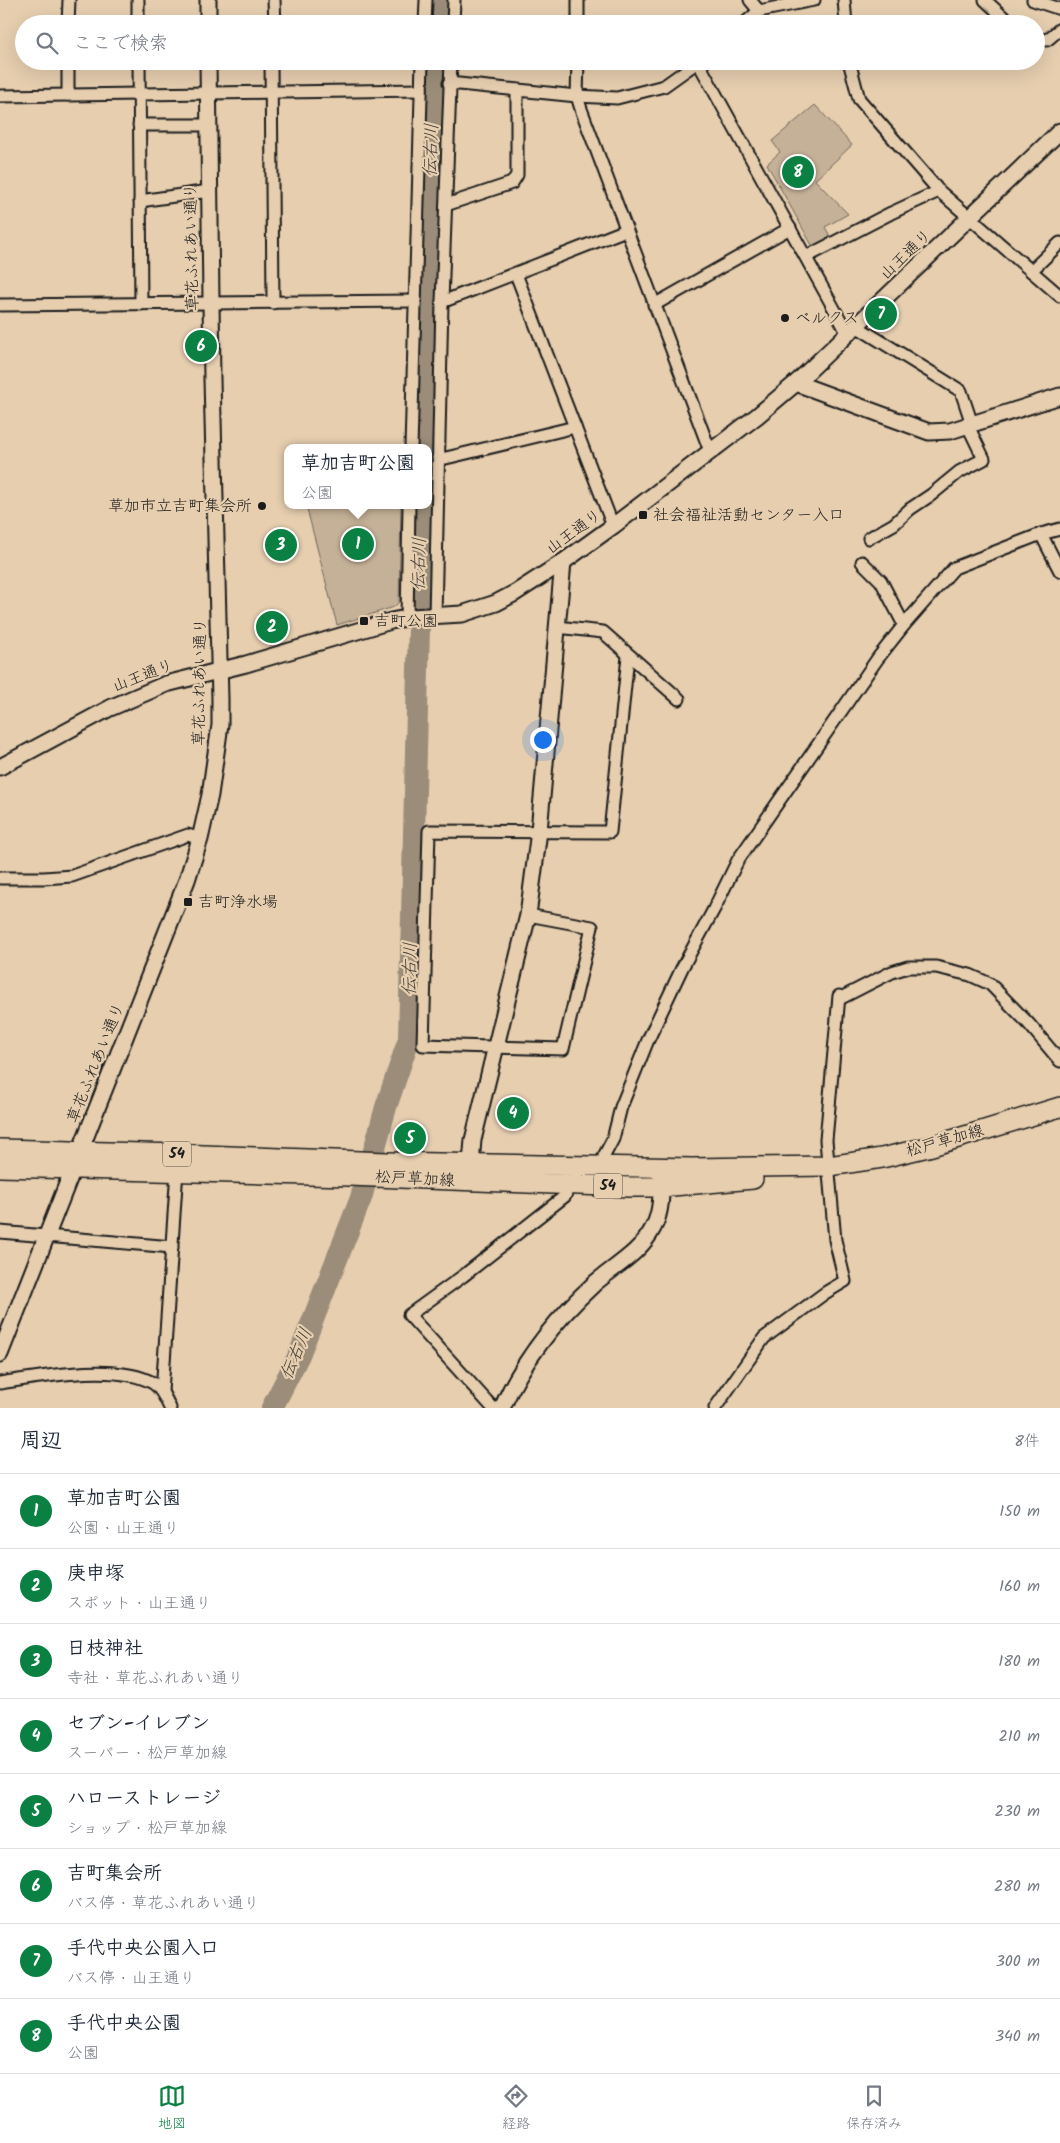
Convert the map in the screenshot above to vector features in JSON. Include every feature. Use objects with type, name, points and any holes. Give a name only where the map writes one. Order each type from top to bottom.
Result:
[{"type":"main road","name":"松戸草加線","points":[[0,1167],[76,1160],[470,1172],[603,1166],[661,1168],[828,1166],[882,1158],[932,1146],[1060,1107]]},
{"type":"main road","name":"松戸草加線","points":[[0,1149],[76,1160],[177,1170],[351,1168]]},
{"type":"main road","name":"松戸草加線","points":[[470,1172],[569,1185],[661,1187],[774,1178],[810,1172],[828,1166]]},
{"type":"street","points":[[68,0],[68,15]]},
{"type":"street","points":[[138,0],[138,15]]},
{"type":"street","points":[[208,0],[208,15]]},
{"type":"street","points":[[274,0],[275,15]]},
{"type":"street","points":[[425,15],[426,0]]},
{"type":"street","points":[[453,15],[454,0]]},
{"type":"street","points":[[578,0],[578,15]]},
{"type":"street","points":[[750,0],[759,11]]},
{"type":"street","points":[[754,15],[759,11],[814,0]]},
{"type":"street","points":[[844,0],[845,15]]},
{"type":"street","points":[[985,0],[1001,15]]},
{"type":"street","points":[[1033,0],[1060,9]]},
{"type":"street","points":[[1045,40],[1060,29]]},
{"type":"street","points":[[68,70],[68,95]]},
{"type":"street","points":[[139,70],[141,304]]},
{"type":"street","name":"草花ふれあい通り","points":[[0,1354],[187,880],[200,839],[216,762],[220,725],[220,669],[210,303],[208,70]]},
{"type":"street","points":[[270,70],[272,303]]},
{"type":"street","points":[[410,444],[422,70]]},
{"type":"street","points":[[432,617],[450,70]]},
{"type":"street","points":[[578,70],[577,96],[710,451]]},
{"type":"street","points":[[449,83],[577,96],[617,98],[664,86],[687,70]]},
{"type":"street","points":[[703,70],[806,257],[852,330],[961,391],[970,425],[984,459],[959,472],[910,509],[894,524],[869,538]]},
{"type":"street","points":[[851,70],[859,99],[939,191],[1060,296]]},
{"type":"street","points":[[0,96],[421,90]]},
{"type":"street","points":[[446,205],[512,183],[517,175],[517,90]]},
{"type":"street","points":[[139,125],[208,125]]},
{"type":"street","name":"山王通り","points":[[0,768],[132,697],[166,684],[409,618],[462,614],[496,603],[515,593],[613,526],[757,416],[796,383],[1060,131]]},
{"type":"street","points":[[140,201],[209,191]]},
{"type":"street","points":[[806,257],[899,209],[939,191]]},
{"type":"street","points":[[654,305],[790,228]]},
{"type":"street","points":[[442,302],[626,230]]},
{"type":"street","points":[[1031,270],[1060,244]]},
{"type":"street","points":[[516,274],[613,526]]},
{"type":"street","points":[[0,305],[415,301]]},
{"type":"street","points":[[796,383],[929,432],[950,431],[1060,396]]},
{"type":"street","points":[[438,458],[446,458],[575,428]]},
{"type":"street","points":[[409,509],[409,618]]},
{"type":"street","points":[[603,1166],[604,1156],[613,1139],[621,1107],[648,1040],[682,968],[738,860],[878,658],[904,624],[954,568],[1041,534],[1060,529]]},
{"type":"street","points":[[1041,534],[1060,571]]},
{"type":"street","points":[[470,1172],[473,1140],[528,915],[538,831],[563,562]]},
{"type":"street","points":[[862,562],[881,581],[904,624]]},
{"type":"street","points":[[557,627],[603,632],[679,699]]},
{"type":"street","points":[[528,915],[592,927],[563,1049],[423,1045],[429,831],[610,832],[628,656]]},
{"type":"street","points":[[0,878],[72,876],[188,835],[200,839]]},
{"type":"street","points":[[715,1408],[764,1338],[825,1293],[845,1281],[835,1240],[826,1140],[839,997],[892,972],[908,967],[936,967],[970,975],[990,984],[1029,1024],[1060,1061]]},
{"type":"street","points":[[502,1408],[538,1345],[558,1321],[596,1283],[629,1256],[649,1234],[657,1220],[661,1168]]},
{"type":"street","points":[[162,1392],[177,1170]]},
{"type":"street","points":[[493,1408],[409,1315],[565,1196],[569,1185]]},
{"type":"street","points":[[0,1232],[172,1246]]},
{"type":"street","points":[[0,1383],[53,1374],[109,1373],[139,1377],[154,1384],[162,1392],[170,1408]]},
{"type":"shaded area","points":[[815,105],[852,145],[815,180],[848,214],[825,227],[831,238],[813,247],[767,164],[780,152],[772,141]]},
{"type":"shaded area","points":[[307,509],[401,509],[399,602],[394,607],[337,625]]},
{"type":"waterway","name":"伝右川","points":[[436,15],[437,0]]},
{"type":"waterway","name":"伝右川","points":[[423,444],[429,173],[434,70]]},
{"type":"waterway","name":"伝右川","points":[[272,1408],[299,1355],[361,1198],[386,1107],[409,1039],[422,509]]},
{"type":"place","name":"手代中央公園","points":[[798,172]]},
{"type":"place","name":"手代中央公園入口","points":[[881,314]]},
{"type":"place","name":"ベルクス","points":[[785,318]]},
{"type":"place","name":"吉町集会所","points":[[201,346]]},
{"type":"place","name":"草加市立吉町集会所","points":[[262,506]]},
{"type":"place","name":"社会福祉活動センター入口","points":[[643,515]]},
{"type":"place","name":"草加吉町公園","points":[[358,544]]},
{"type":"place","name":"日枝神社","points":[[281,545]]},
{"type":"place","name":"吉町公園","points":[[364,621]]},
{"type":"place","name":"庚申塚","points":[[272,627]]},
{"type":"place","name":"吉町浄水場","points":[[188,902]]},
{"type":"place","name":"セブン-イレブン","points":[[513,1113]]},
{"type":"place","name":"ハローストレージ","points":[[410,1138]]}]
